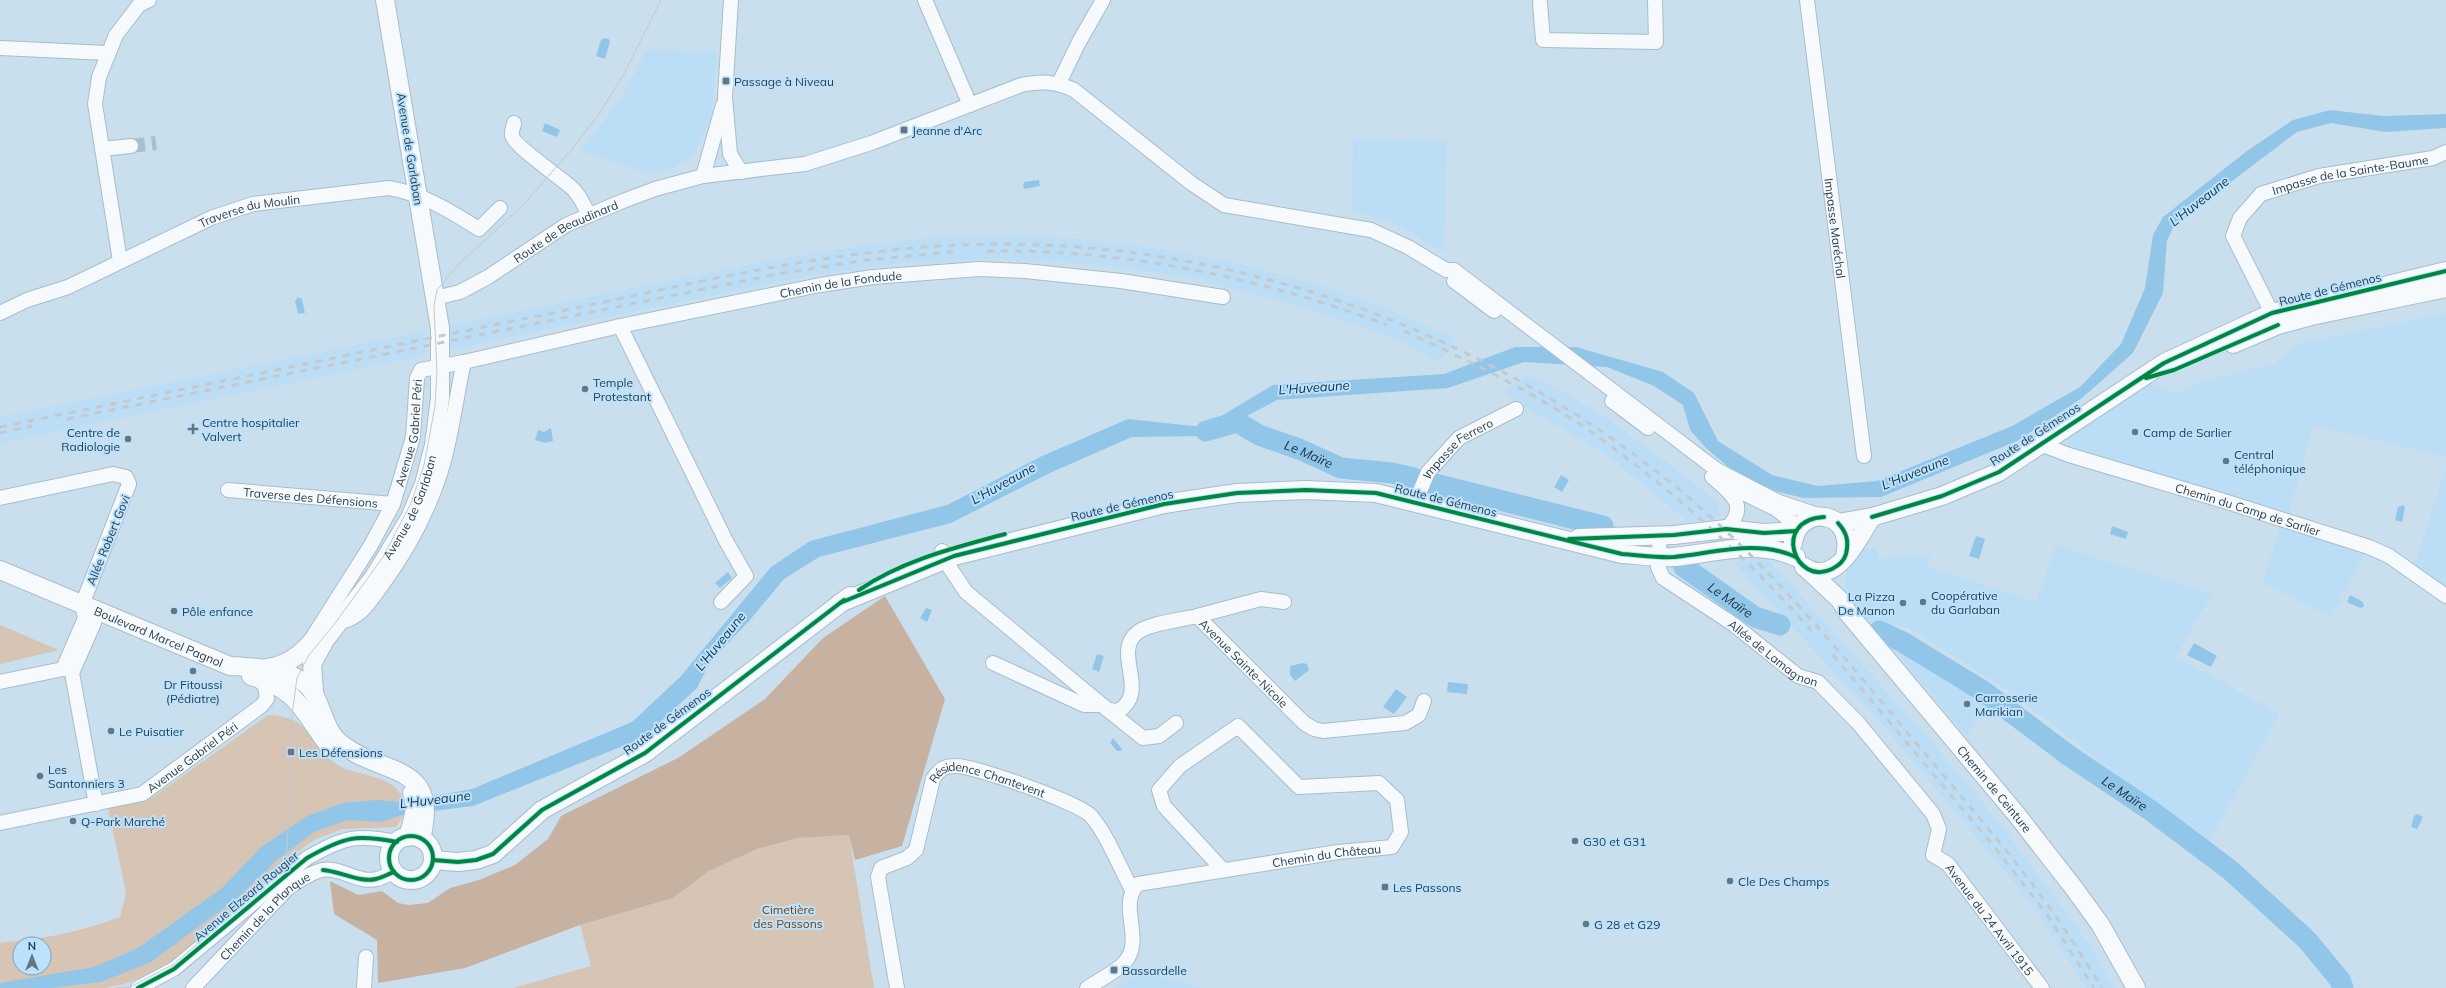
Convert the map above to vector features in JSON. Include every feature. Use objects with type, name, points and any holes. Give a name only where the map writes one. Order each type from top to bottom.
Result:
[{"type":"main road","name":"Avenue de Garlaban","points":[[284,688],[280,666],[307,655],[325,640],[341,622],[394,546],[410,518],[424,484],[434,445],[440,398],[435,298],[416,194],[385,0]]},
{"type":"main road","name":"Route de Gémenos","points":[[1831,520],[1872,517],[1942,496],[1998,472],[2137,380],[2174,370],[2275,319],[2446,271]]},
{"type":"main road","name":"Route de Gémenos","points":[[2275,319],[2446,288]]},
{"type":"main road","name":"Avenue de Garlaban","points":[[307,655],[353,592],[383,546],[404,508],[420,458],[426,425],[429,371],[436,329]]},
{"type":"main road","name":"Route de Gémenos","points":[[433,860],[458,862],[476,860],[493,854],[542,810],[645,753],[840,603],[943,555],[1005,534],[1103,518],[1164,504],[1237,493],[1306,490],[1376,493],[1622,554],[1659,558],[1727,548],[1779,550],[1801,563]]},
{"type":"main road","points":[[1840,600],[1842,562],[1848,538],[1831,520],[1814,517],[1797,529],[1792,544],[1801,563],[1822,572],[1842,562],[1872,517]]},
{"type":"main road","name":"Route de Gémenos","points":[[1558,539],[1660,536],[1726,529],[1764,533],[1797,529]]},
{"type":"main road","name":"Chemin de Ceinture","points":[[1801,563],[1840,600],[1848,613],[2017,815],[2100,924],[2136,988]]},
{"type":"main road","name":"Boulevard Marcel Pagnol","points":[[0,570],[88,613]]},
{"type":"main road","name":"Boulevard Marcel Pagnol","points":[[0,583],[88,613],[230,666],[284,688]]},
{"type":"main road","points":[[284,688],[307,655]]},
{"type":"main road","points":[[284,688],[307,655]]},
{"type":"main road","points":[[284,688],[330,728],[337,740],[348,749],[373,762],[405,774],[410,783],[420,819],[409,839],[390,853],[391,866],[399,877],[414,880],[427,873],[433,860],[430,847],[409,839]]},
{"type":"main road","points":[[284,688],[330,747],[340,757],[354,765],[410,783]]},
{"type":"street","points":[[120,261],[95,104],[99,77],[116,35],[139,5],[149,0]]},
{"type":"street","points":[[731,0],[725,97],[730,154],[741,172]]},
{"type":"street","points":[[925,0],[970,106]]},
{"type":"street","points":[[1103,0],[1058,83],[1074,90],[1192,183],[1224,205],[1372,230],[1408,247],[1446,270],[1454,270],[1538,332],[1602,382],[1701,463],[1712,477],[1730,492],[1738,503],[1737,515],[1726,529]]},
{"type":"street","points":[[1540,3],[1543,40],[1656,42],[1655,0]]},
{"type":"street","name":"Impasse Maréchal","points":[[1807,0],[1864,456]]},
{"type":"street","points":[[0,48],[108,53]]},
{"type":"street","name":"Route de Beaudinard","points":[[435,298],[460,292],[488,277],[566,225],[655,189],[703,176],[805,164],[871,143],[1021,85],[1044,81],[1058,83]]},
{"type":"street","points":[[703,176],[725,97]]},
{"type":"street","points":[[514,123],[512,135],[515,142],[521,149],[553,171],[581,199],[589,215]]},
{"type":"street","points":[[102,149],[131,146]]},
{"type":"street","name":"Impasse de la Sainte-Baume","points":[[2275,319],[2233,236],[2240,218],[2261,194],[2319,176],[2433,158],[2446,152]]},
{"type":"street","name":"Traverse du Moulin","points":[[0,313],[27,300],[68,287],[212,218],[253,204],[390,188],[416,194],[438,203],[479,229],[500,208]]},
{"type":"street","name":"Chemin de la Fondude","points":[[464,362],[620,326],[873,277],[979,269],[1025,271],[1121,281],[1222,297]]},
{"type":"street","points":[[1446,270],[1448,277],[1588,382],[1701,463],[1779,502],[1831,520]]},
{"type":"street","points":[[620,326],[726,541],[746,576],[721,602]]},
{"type":"street","points":[[341,622],[354,619],[365,608],[392,572],[421,520],[444,459],[464,362]]},
{"type":"street","name":"Avenue Gabriel Péri","points":[[307,655],[315,630],[343,591],[393,504],[413,437],[417,378],[421,370],[429,371],[450,364],[464,362]]},
{"type":"street","name":"Impasse Ferrero","points":[[1415,503],[1428,472],[1459,438],[1516,408]]},
{"type":"street","name":"Chemin du Camp de Sarlier","points":[[2040,444],[2070,455],[2224,500],[2369,547],[2389,556],[2446,596]]},
{"type":"street","name":"Allée Robert Govi","points":[[0,498],[113,474],[126,477],[129,484],[68,671]]},
{"type":"street","points":[[1712,477],[1776,509],[1797,529]]},
{"type":"street","name":"Traverse des Défensions","points":[[228,490],[393,504]]},
{"type":"street","name":"Allée de Lamagnon","points":[[1660,536],[1658,567],[1663,578],[1733,624],[1798,676],[1818,682],[1859,724],[1933,814],[1939,829],[1933,855]]},
{"type":"street","points":[[943,555],[966,592],[1104,708],[1143,738],[1159,736],[1176,723]]},
{"type":"street","points":[[1197,616],[1261,599],[1284,602]]},
{"type":"street","name":"Avenue Sainte-Nicole","points":[[1104,708],[1118,711],[1129,702],[1132,690],[1128,648],[1138,632],[1197,616],[1304,723],[1314,729],[1323,731],[1405,723],[1419,715],[1424,701]]},
{"type":"street","points":[[993,664],[1084,705],[1104,708]]},
{"type":"street","points":[[0,682],[68,671],[96,804]]},
{"type":"street","points":[[284,688],[302,697],[330,728]]},
{"type":"street","name":"Avenue Gabriel Péri","points":[[0,823],[142,794],[284,688]]},
{"type":"street","name":"Chemin du Château","points":[[1132,890],[1138,884],[1338,852],[1392,847],[1401,832],[1397,800],[1379,783],[1299,786],[1238,726],[1180,766],[1159,790],[1164,806],[1223,870]]},
{"type":"street","name":"Résidence Chantevent","points":[[897,988],[878,877],[881,868],[907,858],[916,850],[933,779],[939,770],[946,766],[956,765],[1014,782],[1065,801],[1090,815],[1132,890]]},
{"type":"street","name":"Avenue Elzeard Rougier","points":[[138,988],[174,968],[307,858],[323,849],[351,838],[367,837],[409,839]]},
{"type":"street","name":"Avenue du 24 Avril 1915","points":[[1933,855],[1948,864],[2006,938],[2042,988]]},
{"type":"street","name":"Chemin de la Planque","points":[[194,988],[288,888],[306,876],[323,870],[336,871],[366,880],[376,880],[394,872]]},
{"type":"street","points":[[1087,988],[1125,963],[1132,952],[1129,901],[1132,890]]},
{"type":"street","points":[[364,988],[366,957]]},
{"type":"shaded area","points":[[647,50],[717,51],[711,118],[694,155],[672,169],[646,173],[581,151],[622,97]]},
{"type":"shaded area","points":[[1353,138],[1447,141],[1444,252],[1393,223],[1352,211]]},
{"type":"shaded area","points":[[1014,236],[1093,240],[1168,250],[1242,264],[1315,284],[1383,307],[1456,339],[1439,361],[1398,339],[1299,306],[1199,279],[1096,264],[997,259],[903,263],[817,274],[448,350],[448,326],[767,261],[853,247],[934,237]]},
{"type":"shaded area","points":[[2446,313],[2446,457],[2313,425],[2288,518],[2071,450],[2068,446],[2067,438],[2072,432],[2148,384],[2178,393],[2200,382],[2273,364],[2298,344]]},
{"type":"shaded area","points":[[425,331],[426,355],[0,443],[0,417]]},
{"type":"shaded area","points":[[1527,375],[1560,390],[1605,417],[1660,457],[1718,503],[1720,518],[1689,522],[1605,454],[1503,393]]},
{"type":"shaded area","points":[[2446,468],[2446,588],[2414,567]]},
{"type":"shaded area","points":[[2281,523],[2367,549],[2331,617],[2263,583]]},
{"type":"shaded area","points":[[2056,545],[2212,594],[2176,656],[2279,714],[2208,844],[2005,688],[1907,627],[1867,621],[1845,590],[1845,578],[1859,550],[1877,548],[1879,559],[1930,554],[1927,566],[2036,602]]},
{"type":"shaded area","points":[[1765,556],[1926,735],[2002,826],[2090,945],[2114,988],[2086,988],[2042,919],[2018,887],[1888,731],[1734,563]]},
{"type":"shaded area","points":[[885,596],[945,699],[902,846],[855,860],[849,835],[798,838],[757,849],[709,871],[673,898],[580,925],[465,968],[378,983],[377,940],[334,914],[330,881],[358,895],[382,891],[398,903],[409,905],[428,903],[450,888],[479,880],[515,865],[548,839],[561,816],[678,758],[765,699],[823,638]]},
{"type":"shaded area","points":[[1892,647],[1912,654],[1945,673],[1989,703],[1967,736]]},
{"type":"shaded area","points":[[1142,971],[1202,988],[1115,988]]},
{"type":"green space","points":[[0,625],[59,650],[0,664]]},
{"type":"green space","points":[[268,715],[282,717],[300,724],[323,753],[339,766],[390,784],[401,794],[406,811],[396,827],[342,829],[314,840],[293,855],[224,918],[159,971],[124,984],[105,988],[0,988],[0,943],[12,941],[12,976],[52,976],[52,936],[49,936],[91,927],[120,917],[126,893],[108,808],[153,797]]},
{"type":"green space","name":"Cimetière des Passons","points":[[849,835],[874,988],[513,988],[591,966],[580,925],[673,898],[709,871],[757,849],[798,838]]},
{"type":"water","points":[[604,38],[609,39],[610,42],[605,59],[596,56],[601,40]]},
{"type":"water","name":"L'Huveaune","points":[[2330,110],[2383,116],[2446,114],[2446,128],[2385,132],[2331,123],[2297,132],[2174,225],[2167,241],[2163,293],[2133,353],[2082,398],[2017,441],[1881,497],[1803,498],[1779,492],[1754,482],[1727,466],[1705,447],[1690,430],[1683,405],[1654,386],[1607,367],[1524,362],[1448,388],[1277,400],[1209,436],[1132,437],[1052,472],[951,523],[819,557],[784,579],[750,620],[710,662],[697,688],[643,738],[473,806],[402,815],[381,822],[348,820],[314,832],[276,861],[236,899],[151,962],[101,982],[51,988],[0,988],[0,983],[41,976],[52,976],[52,974],[94,967],[138,948],[222,888],[260,848],[307,816],[343,803],[377,800],[401,802],[472,789],[632,722],[681,676],[771,567],[810,541],[947,505],[1042,456],[1128,419],[1203,427],[1273,385],[1444,374],[1515,347],[1576,347],[1663,372],[1694,393],[1718,441],[1772,475],[1818,486],[1877,481],[2012,426],[2080,387],[2121,344],[2145,288],[2153,235],[2163,217],[2247,151],[2293,120]]},
{"type":"water","points":[[545,123],[560,130],[557,137],[542,131]]},
{"type":"water","points":[[1039,180],[1040,186],[1025,189],[1023,187],[1024,182]]},
{"type":"water","points":[[298,297],[302,299],[305,313],[298,314],[295,301]]},
{"type":"water","points":[[551,428],[553,441],[545,443],[535,440],[538,430],[544,432]]},
{"type":"water","points":[[1561,475],[1569,480],[1562,492],[1554,487]]},
{"type":"water","points":[[2403,505],[2405,508],[2402,522],[2395,520],[2398,507]]},
{"type":"water","points":[[2112,526],[2128,532],[2126,539],[2110,534]]},
{"type":"water","points":[[1976,536],[1985,539],[1979,559],[1969,556]]},
{"type":"water","points":[[728,572],[732,578],[720,588],[715,583]]},
{"type":"water","points":[[2350,595],[2363,602],[2364,607],[2360,608],[2347,602]]},
{"type":"water","points":[[926,608],[932,610],[927,622],[920,618]]},
{"type":"water","points":[[2194,643],[2217,656],[2211,667],[2187,655]]},
{"type":"water","points":[[1097,654],[1104,656],[1099,672],[1092,669]]},
{"type":"water","points":[[1303,663],[1307,664],[1309,670],[1295,681],[1290,675],[1290,666]]},
{"type":"water","points":[[1448,682],[1468,684],[1467,694],[1447,692]]},
{"type":"water","points":[[1396,689],[1407,697],[1394,714],[1383,707]]},
{"type":"water","points":[[1113,738],[1122,749],[1121,751],[1117,751],[1110,743]]},
{"type":"water","points":[[2417,814],[2423,817],[2417,829],[2411,827],[2414,816]]},
{"type":"waterway","name":"Le Maïre","points":[[1206,431],[1237,422],[1259,435],[1299,449],[1341,468],[1392,473],[1414,478]]},
{"type":"waterway","name":"Le Maïre","points":[[1431,483],[1603,526]]},
{"type":"waterway","name":"Le Maïre","points":[[1684,567],[1755,617],[1780,625]]},
{"type":"waterway","name":"Le Maïre","points":[[1879,631],[1901,641],[1983,691],[2068,755],[2150,810],[2230,870],[2307,940],[2340,980],[2343,988]]},
{"type":"tunnel","points":[[131,146],[156,143]]},
{"type":"tram line","points":[[271,882],[282,870],[287,855],[292,715],[297,678],[309,655],[336,622],[383,557],[411,503],[424,465],[435,406],[437,373],[434,306],[437,290],[457,266],[525,203],[572,149],[599,114],[624,74],[661,0]]},
{"type":"tram line","points":[[114,988],[130,987],[174,964],[274,878]]},
{"type":"railway","points":[[0,427],[708,280],[810,261],[861,254],[912,248],[963,245],[1058,246],[1153,256],[1247,274],[1338,301],[1427,335],[1513,377],[1594,427],[1671,483],[1736,541],[1798,604],[1827,637],[2016,863],[2063,927],[2102,988]]},
{"type":"railway","points":[[987,251],[1089,255],[1190,269],[1290,293],[1387,325]]},
{"type":"railway","points":[[67,419],[778,274],[866,260],[953,252]]},
{"type":"railway","points":[[1404,331],[1535,396],[1560,411],[1608,444],[1664,488],[1717,534],[1768,584],[1817,637]]},
{"type":"railway","points":[[0,433],[32,426]]},
{"type":"railway","points":[[1833,655],[1992,844],[2046,913],[2094,988]]},
{"type":"cycle path","points":[[1872,517],[1942,496],[1999,472],[2164,363],[2272,313],[2446,271]]},
{"type":"cycle path","points":[[2146,378],[2174,370],[2278,325]]},
{"type":"cycle path","points":[[840,603],[954,556],[1164,504],[1237,493],[1306,490],[1376,493],[1622,554],[1674,557],[1720,550],[1751,548],[1766,549],[1796,557]]},
{"type":"cycle path","points":[[1824,517],[1808,521],[1798,529],[1793,540],[1794,551],[1799,561],[1808,569],[1819,572],[1832,569],[1839,565],[1844,559],[1847,549],[1847,541],[1845,534],[1838,523]]},
{"type":"cycle path","points":[[1569,539],[1674,535],[1726,529],[1764,533],[1796,531]]},
{"type":"cycle path","points":[[859,590],[893,571],[929,556],[1005,534]]},
{"type":"cycle path","points":[[433,860],[458,862],[476,860],[493,854],[542,810],[645,753],[844,600]]},
{"type":"cycle path","points":[[411,836],[423,840],[429,846],[433,858],[429,870],[423,876],[411,880],[399,876],[393,870],[389,858],[393,846],[399,840],[411,836]]},
{"type":"cycle path","points":[[138,988],[174,969],[307,858],[331,846],[350,839],[370,838],[397,842]]},
{"type":"cycle path","points":[[323,870],[370,880],[394,872]]},
{"type":"place","name":"Passage à Niveau","points":[[726,81]]},
{"type":"place","name":"Jeanne d'Arc","points":[[904,130]]},
{"type":"place","name":"Temple Protestant","points":[[585,389]]},
{"type":"place","name":"Centre hospitalier Valvert","points":[[193,429]]},
{"type":"place","name":"Camp de Sarlier","points":[[2135,432]]},
{"type":"place","name":"Centre de Radiologie","points":[[128,439]]},
{"type":"place","name":"Central téléphonique","points":[[2226,461]]},
{"type":"place","name":"Coopérative du Garlaban","points":[[1923,602]]},
{"type":"place","name":"La Pizza De Manon","points":[[1903,603]]},
{"type":"place","name":"Pôle enfance","points":[[174,611]]},
{"type":"place","name":"Dr Fitoussi (Pédiatre)","points":[[193,671]]},
{"type":"place","name":"Carrosserie Marikian","points":[[1967,704]]},
{"type":"place","name":"Le Puisatier","points":[[111,731]]},
{"type":"place","name":"Les Défensions","points":[[291,752]]},
{"type":"place","name":"Les Santonniers 3","points":[[40,776]]},
{"type":"place","name":"Q-Park Marché","points":[[73,821]]},
{"type":"place","name":"G30 et G31","points":[[1575,841]]},
{"type":"place","name":"Cle Des Champs","points":[[1730,881]]},
{"type":"place","name":"Les Passons","points":[[1385,887]]},
{"type":"place","name":"G 28 et G29","points":[[1586,924]]},
{"type":"place","name":"Bassardelle","points":[[1114,970]]}]
